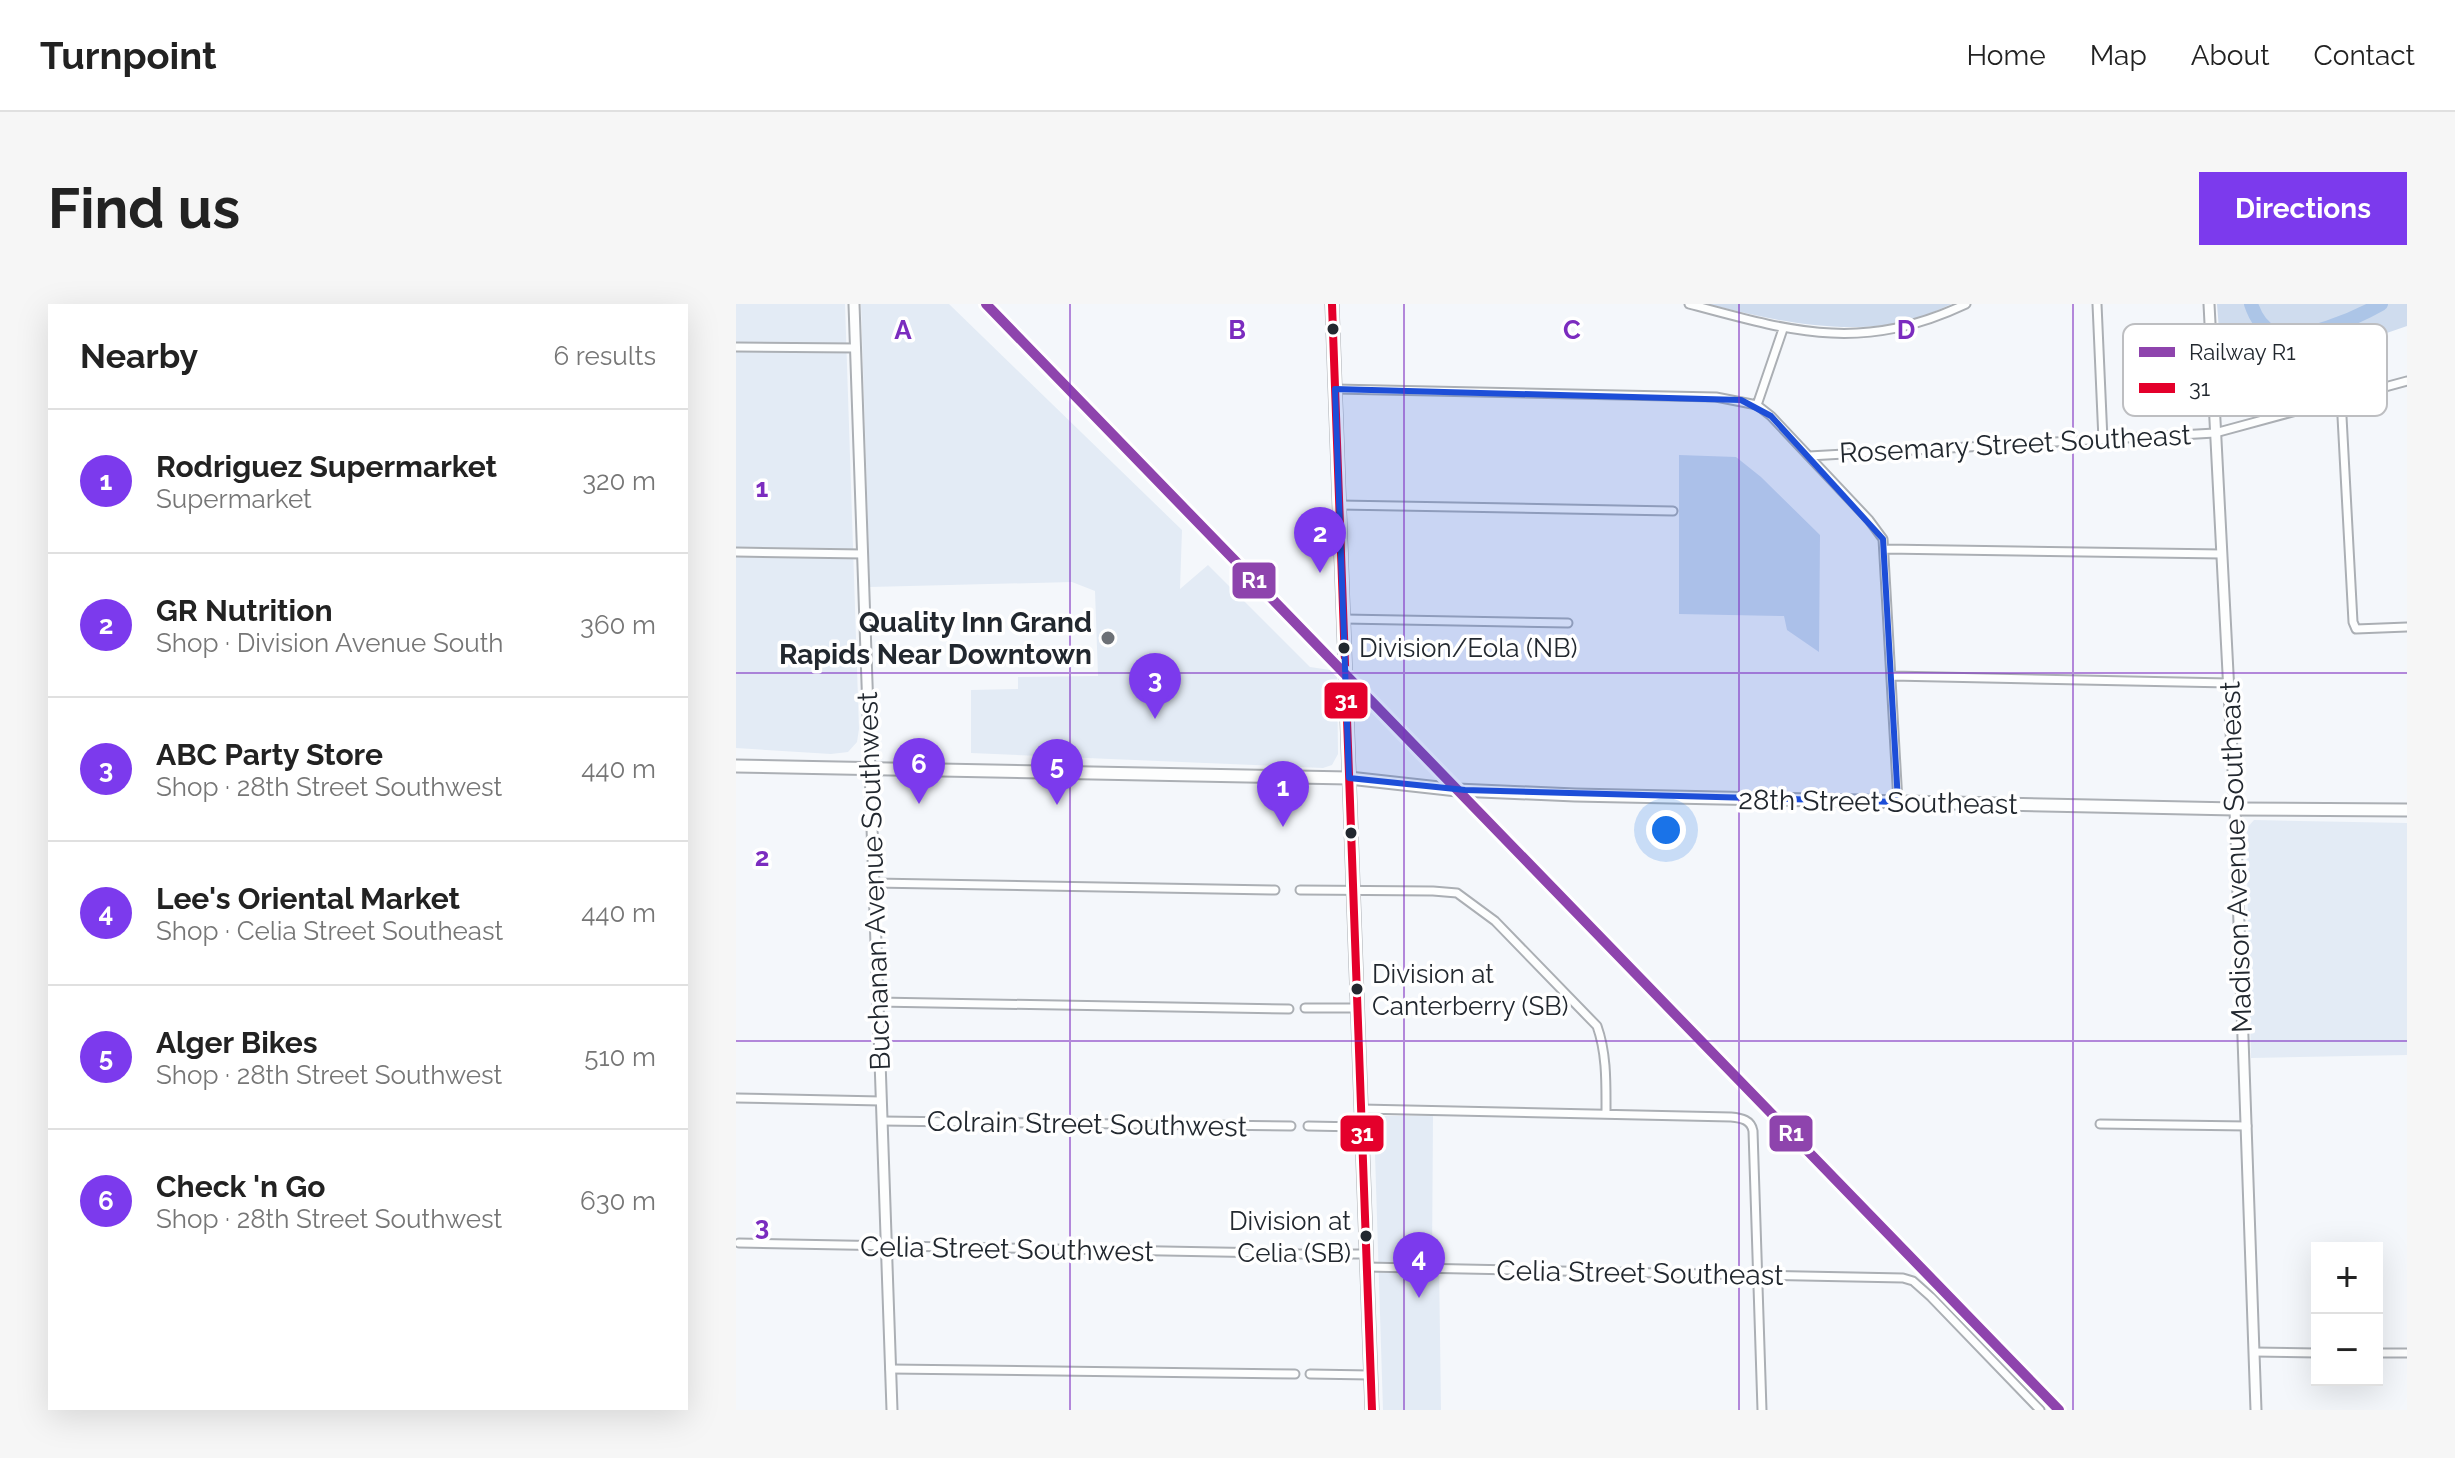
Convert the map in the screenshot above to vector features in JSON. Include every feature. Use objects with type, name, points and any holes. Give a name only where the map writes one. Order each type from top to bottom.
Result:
[{"type":"main road","points":[[1332,304],[1372,1410]]},
{"type":"main road","name":"28th Street Southeast","points":[[736,766],[1349,778],[1514,793],[2407,810]]},
{"type":"street","name":"Buchanan Avenue Southwest","points":[[854,304],[892,1410]]},
{"type":"street","points":[[1689,304],[1783,329],[1847,334],[1875,332],[1936,318],[1966,304]]},
{"type":"street","points":[[2097,304],[2103,440]]},
{"type":"street","name":"Madison Avenue Southeast","points":[[2209,304],[2210,324]]},
{"type":"street","points":[[1757,405],[1783,329]]},
{"type":"street","points":[[736,347],[856,348]]},
{"type":"street","name":"Rosemary Street Southeast","points":[[2387,386],[2407,381]]},
{"type":"street","points":[[1335,389],[1716,397],[1757,405],[1809,456],[1883,539],[1898,802]]},
{"type":"street","name":"Madison Avenue Southeast","points":[[2214,416],[2235,809],[2256,1410]]},
{"type":"street","name":"Rosemary Street Southeast","points":[[1809,456],[2215,433],[2276,416]]},
{"type":"street","points":[[2342,416],[2353,622],[2356,629],[2407,627]]},
{"type":"street","points":[[1340,505],[1673,511]]},
{"type":"street","points":[[1885,549],[2222,554]]},
{"type":"street","points":[[736,552],[863,554]]},
{"type":"street","points":[[1344,619],[1568,623]]},
{"type":"street","points":[[1892,676],[2229,683]]},
{"type":"street","points":[[874,883],[1275,890]]},
{"type":"street","points":[[1300,890],[1457,893],[1495,921],[1597,1026],[1603,1043],[1606,1114]]},
{"type":"street","points":[[877,1002],[1289,1009]]},
{"type":"street","points":[[1305,1008],[1357,1008]]},
{"type":"street","points":[[736,1098],[881,1101]]},
{"type":"street","points":[[1361,1109],[1731,1117],[1750,1123],[1753,1131],[1762,1410]]},
{"type":"street","name":"Colrain Street Southwest","points":[[882,1121],[1291,1126]]},
{"type":"street","points":[[2100,1124],[2247,1126]]},
{"type":"street","points":[[1308,1126],[1361,1127]]},
{"type":"street","name":"Celia Street Southwest","points":[[739,1243],[1275,1253]]},
{"type":"street","points":[[1298,1254],[1366,1261]]},
{"type":"street","name":"Celia Street Southeast","points":[[1366,1261],[1903,1278],[1913,1281],[2040,1410]]},
{"type":"street","points":[[2254,1352],[2311,1353]]},
{"type":"street","points":[[2383,1353],[2407,1353]]},
{"type":"street","points":[[890,1369],[1295,1374]]},
{"type":"street","points":[[1310,1374],[1370,1375]]},
{"type":"highlighted area","points":[[1335,389],[1741,400],[1771,416],[1883,539],[1898,802],[1465,790],[1349,778]]},
{"type":"shaded area","points":[[736,304],[845,304],[859,729],[857,742],[848,752],[831,754],[736,748]]},
{"type":"shaded area","points":[[861,304],[949,304],[1182,530],[1180,589],[1208,565],[1310,667],[1337,671],[1338,754],[1332,765],[1323,768],[971,753],[971,690],[1018,689],[1018,677],[1098,676],[1095,591],[1072,582],[870,587]]},
{"type":"shaded area","points":[[1707,304],[1952,304],[1927,315],[1886,325],[1834,327],[1782,321]]},
{"type":"shaded area","points":[[2217,304],[2407,304],[2407,326],[2387,333],[2387,324],[2219,324]]},
{"type":"shaded area","points":[[1679,455],[1736,457],[1820,535],[1819,652],[1787,630],[1784,616],[1679,614]]},
{"type":"shaded area","points":[[2254,820],[2407,823],[2407,1055],[2251,1058],[2246,829]]},
{"type":"shaded area","points":[[1381,1116],[1433,1116],[1432,1262],[1439,1263],[1441,1410],[1383,1410],[1374,1122]]},
{"type":"waterway","points":[[2251,304],[2263,324]]},
{"type":"waterway","points":[[2338,324],[2381,304]]},
{"type":"rail line","name":"R1","points":[[986,304],[2059,1410]]},
{"type":"transit line","name":"31","points":[[1332,304],[1372,1410]]},
{"type":"place","name":"GR Nutrition","points":[[1320,573]]},
{"type":"place","name":"Quality Inn Grand Rapids Near Downtown","points":[[1108,638]]},
{"type":"place","name":"Division/Eola (NB)","points":[[1344,648]]},
{"type":"place","name":"ABC Party Store","points":[[1155,719]]},
{"type":"place","name":"Check 'n Go","points":[[919,804]]},
{"type":"place","name":"Alger Bikes","points":[[1057,805]]},
{"type":"place","name":"Rodriguez Supermarket","points":[[1283,827]]},
{"type":"place","name":"Division at Canterberry (SB)","points":[[1357,989]]},
{"type":"place","name":"Division at Celia (SB)","points":[[1366,1236]]},
{"type":"place","name":"Lee's Oriental Market","points":[[1419,1298]]}]
